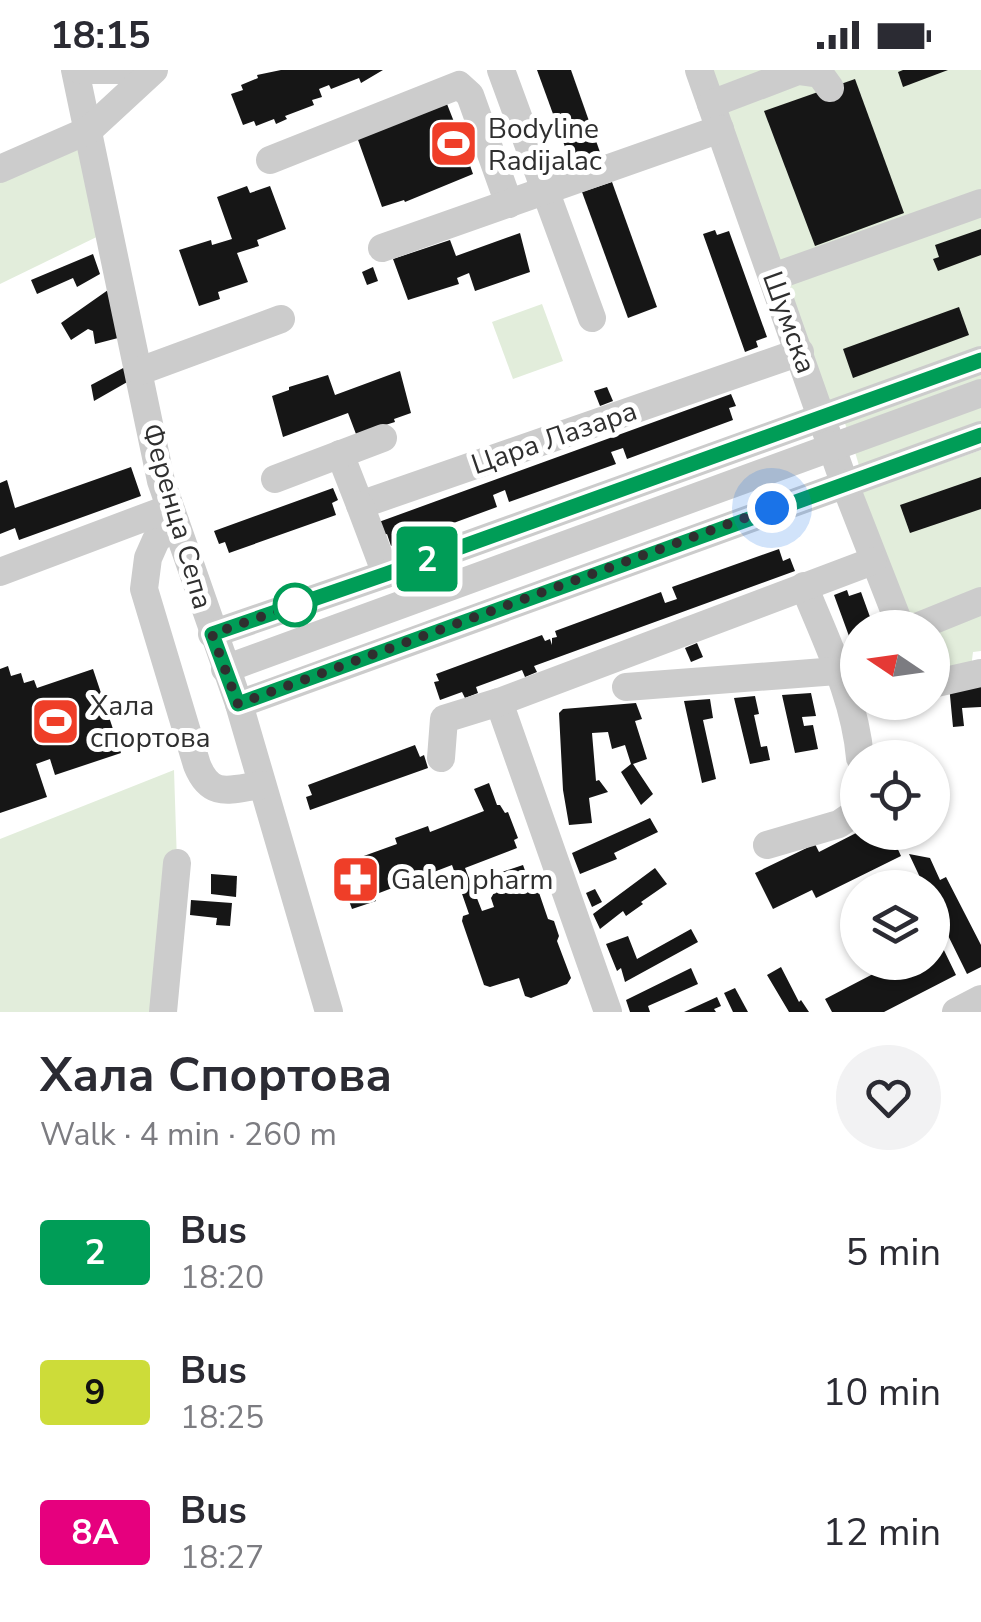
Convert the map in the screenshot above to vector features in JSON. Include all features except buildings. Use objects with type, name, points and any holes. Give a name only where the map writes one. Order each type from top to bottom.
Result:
[{"type":"street","points":[[78,70],[142,71]]},
{"type":"street","name":"Ференца Сепа","points":[[78,70],[162,481],[238,704],[329,1012]]},
{"type":"street","points":[[501,70],[592,318]]},
{"type":"street","name":"Шумска","points":[[699,70],[844,482],[893,610]]},
{"type":"street","points":[[0,169],[89,130],[142,71]]},
{"type":"street","points":[[382,248],[545,191],[715,116],[798,71],[820,74],[830,88]]},
{"type":"street","points":[[270,160],[460,85],[470,95],[509,204]]},
{"type":"street","points":[[774,277],[981,203]]},
{"type":"street","points":[[140,371],[280,319]]},
{"type":"street","name":"Цара Лазара","points":[[360,505],[800,352]]},
{"type":"street","points":[[212,634],[981,360]]},
{"type":"street","points":[[225,669],[981,393]]},
{"type":"street","points":[[238,704],[981,434]]},
{"type":"street","points":[[276,479],[384,438]]},
{"type":"street","points":[[340,454],[386,574]]},
{"type":"street","points":[[0,572],[173,515]]},
{"type":"street","points":[[173,515],[148,558],[144,589],[197,765],[210,787],[221,790],[262,785]]},
{"type":"street","points":[[441,758],[444,719],[499,702],[873,561]]},
{"type":"street","points":[[804,586],[838,671],[858,740]]},
{"type":"street","points":[[950,613],[981,601]]},
{"type":"street","points":[[626,687],[838,671]]},
{"type":"street","points":[[950,680],[981,673]]},
{"type":"street","points":[[499,702],[608,1012]]},
{"type":"street","points":[[767,845],[840,823]]},
{"type":"street","points":[[162,1012],[177,863]]},
{"type":"street","points":[[956,1012],[981,999]]},
{"type":"green space","points":[[707,70],[981,70],[981,346],[839,397],[829,410]]},
{"type":"green space","points":[[83,142],[111,230],[0,284],[0,179]]},
{"type":"green space","points":[[542,304],[563,361],[513,379],[492,322]]},
{"type":"green space","points":[[981,365],[981,380],[847,429],[842,415]]},
{"type":"green space","points":[[981,407],[981,427],[860,469],[855,452]]},
{"type":"green space","points":[[981,450],[981,651],[973,652],[971,668],[950,674],[950,610],[900,610],[851,485],[872,488]]},
{"type":"green space","points":[[174,770],[177,863],[164,1012],[0,1012],[0,839]]},
{"type":"bus line","name":"2","points":[[981,360],[212,634],[238,704],[981,435]]},
{"type":"place","name":"Bodyline Radijalac","points":[[453,144]]},
{"type":"place","name":"Хала спортова","points":[[55,721]]},
{"type":"place","name":"Galen pharm","points":[[356,879]]},
{"type":"route","points":[[295,605],[212,634],[238,704],[772,508]]}]
